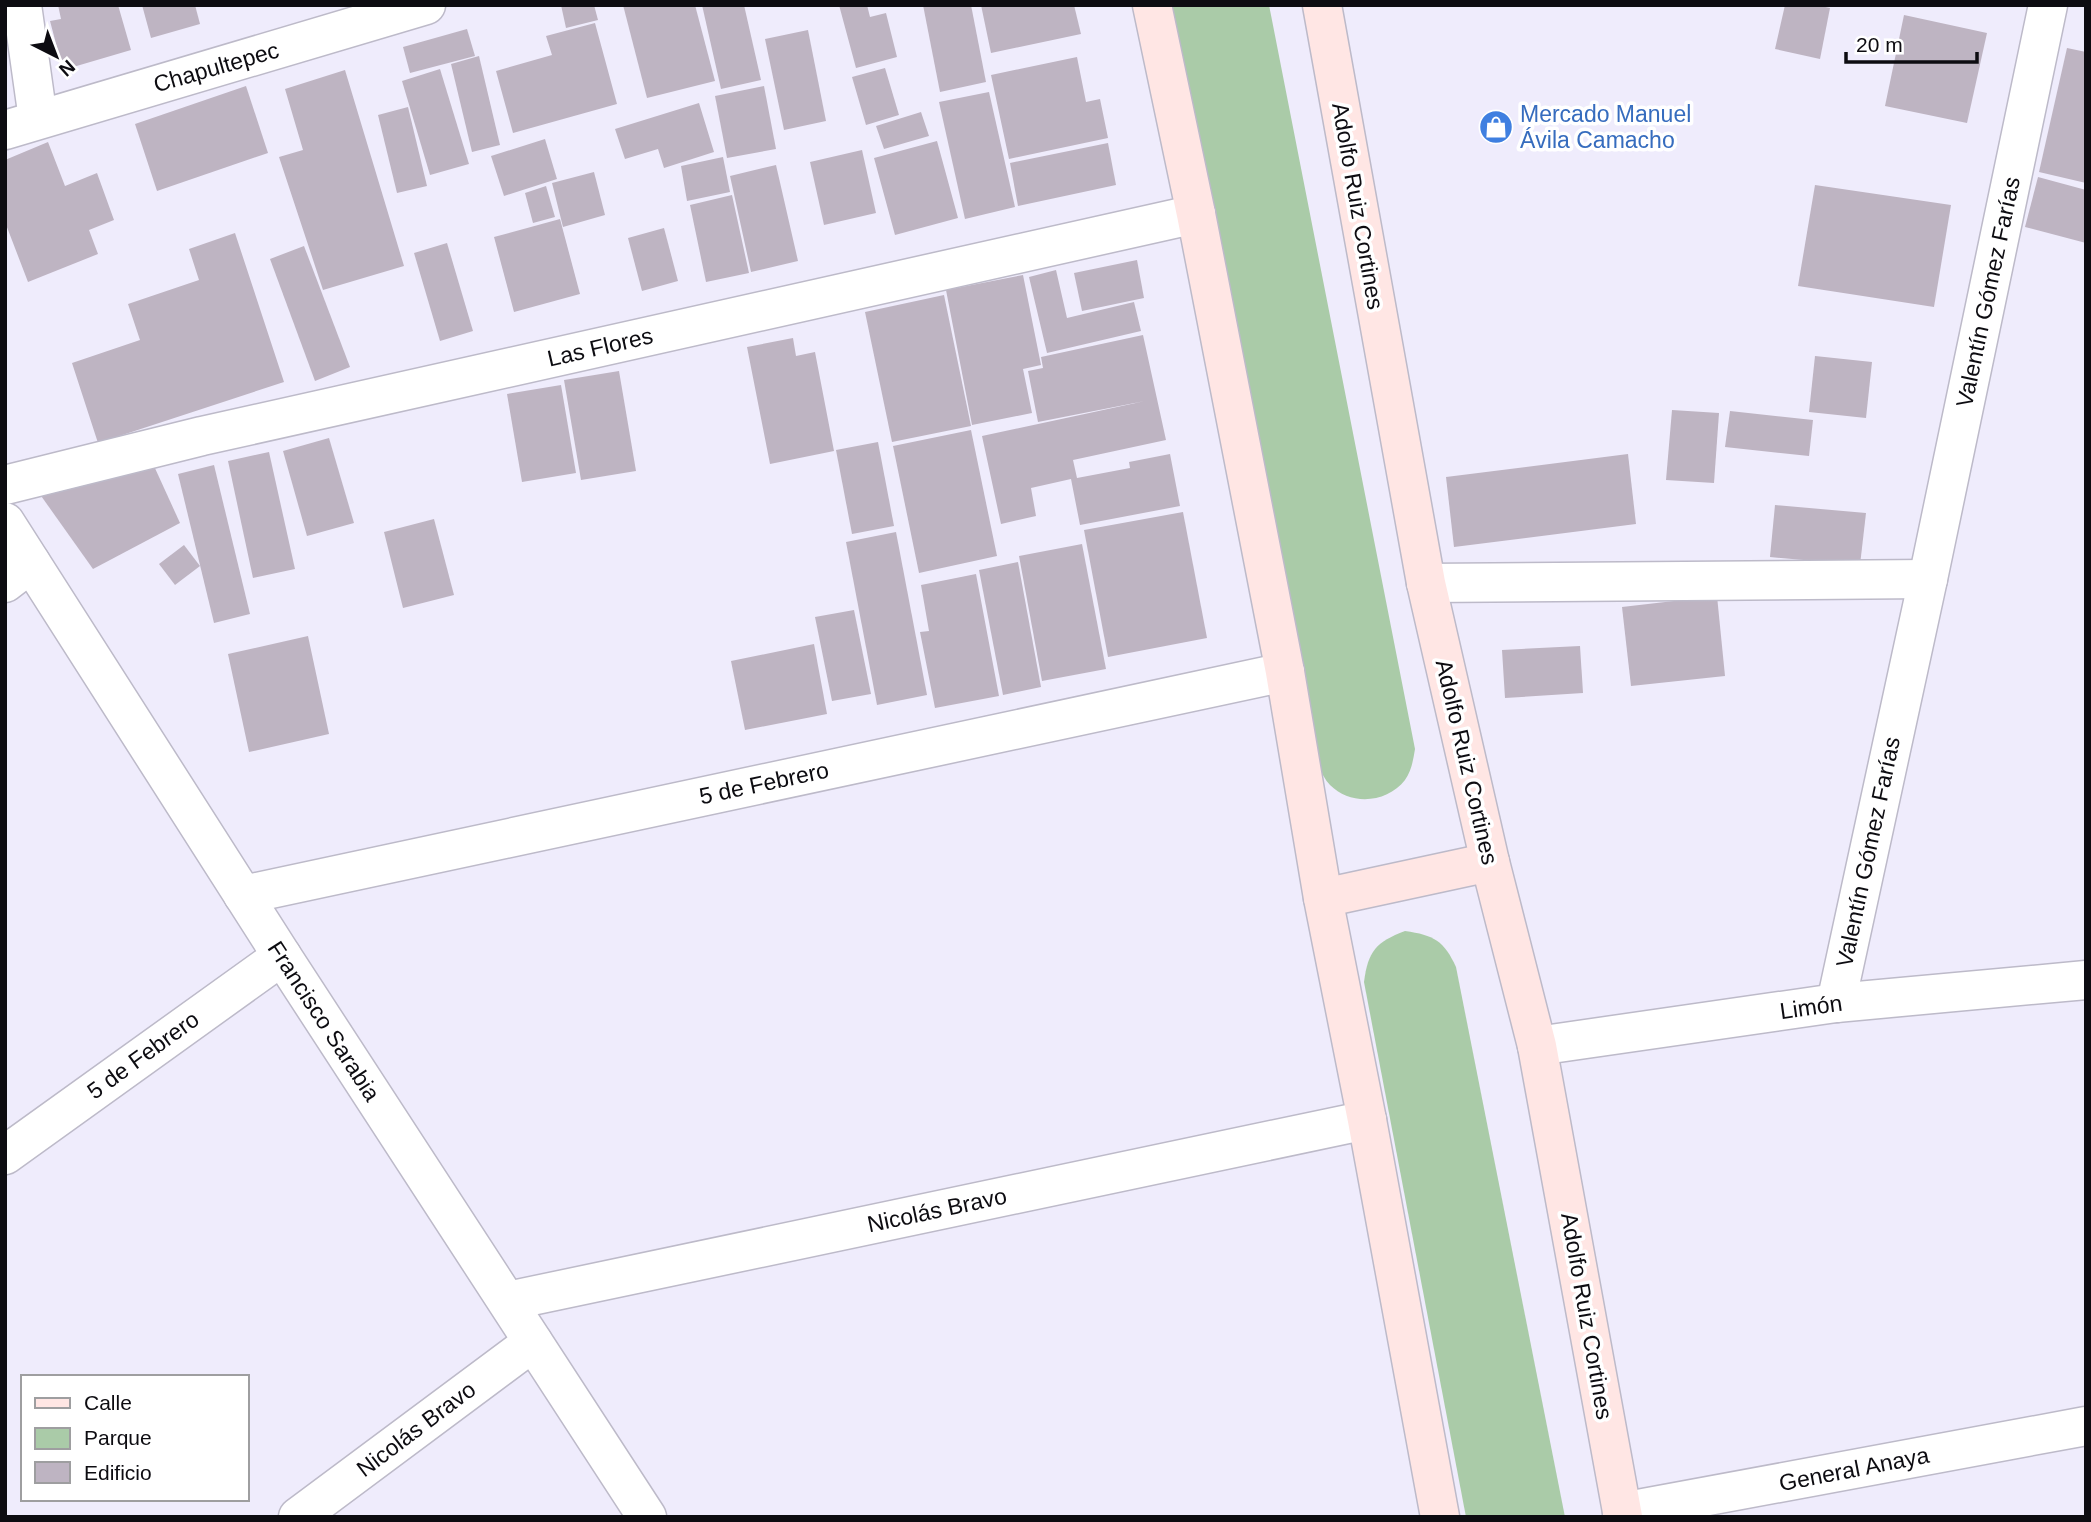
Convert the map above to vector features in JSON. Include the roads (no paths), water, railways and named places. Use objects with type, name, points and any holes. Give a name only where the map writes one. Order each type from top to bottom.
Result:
[{"type":"main road","points":[[1152,5],[1196,214],[1285,672],[1322,898],[1367,1120],[1440,1517]]},
{"type":"main road","name":"Adolfo Ruiz Cortines","points":[[1322,5],[1426,583],[1490,862],[1537,1046],[1623,1515]]},
{"type":"main road","points":[[1322,898],[1490,862]]},
{"type":"street","points":[[22,5],[22,125]]},
{"type":"street","name":"Chapultepec","points":[[22,125],[426,5]]},
{"type":"street","name":"Valentín Gómez Farías","points":[[1836,1003],[2048,5]]},
{"type":"street","name":"Las Flores","points":[[5,485],[202,436],[1196,214]]},
{"type":"street","name":"Francisco Sarabia","points":[[5,522],[18,573],[243,895],[647,1517]]},
{"type":"street","points":[[1426,583],[1928,579]]},
{"type":"street","name":"5 de Febrero","points":[[243,895],[1285,672]]},
{"type":"street","name":"5 de Febrero","points":[[5,1155],[282,956]]},
{"type":"street","name":"Limón","points":[[1537,1046],[1836,1003],[2086,980]]},
{"type":"street","name":"Nicolás Bravo","points":[[508,1301],[1367,1120]]},
{"type":"street","name":"Nicolás Bravo","points":[[298,1517],[533,1342]]},
{"type":"street","name":"General Anaya","points":[[1623,1515],[2086,1426]]},
{"type":"place","name":"Mercado Manuel Ávila Camacho","points":[[1496,127]]}]
